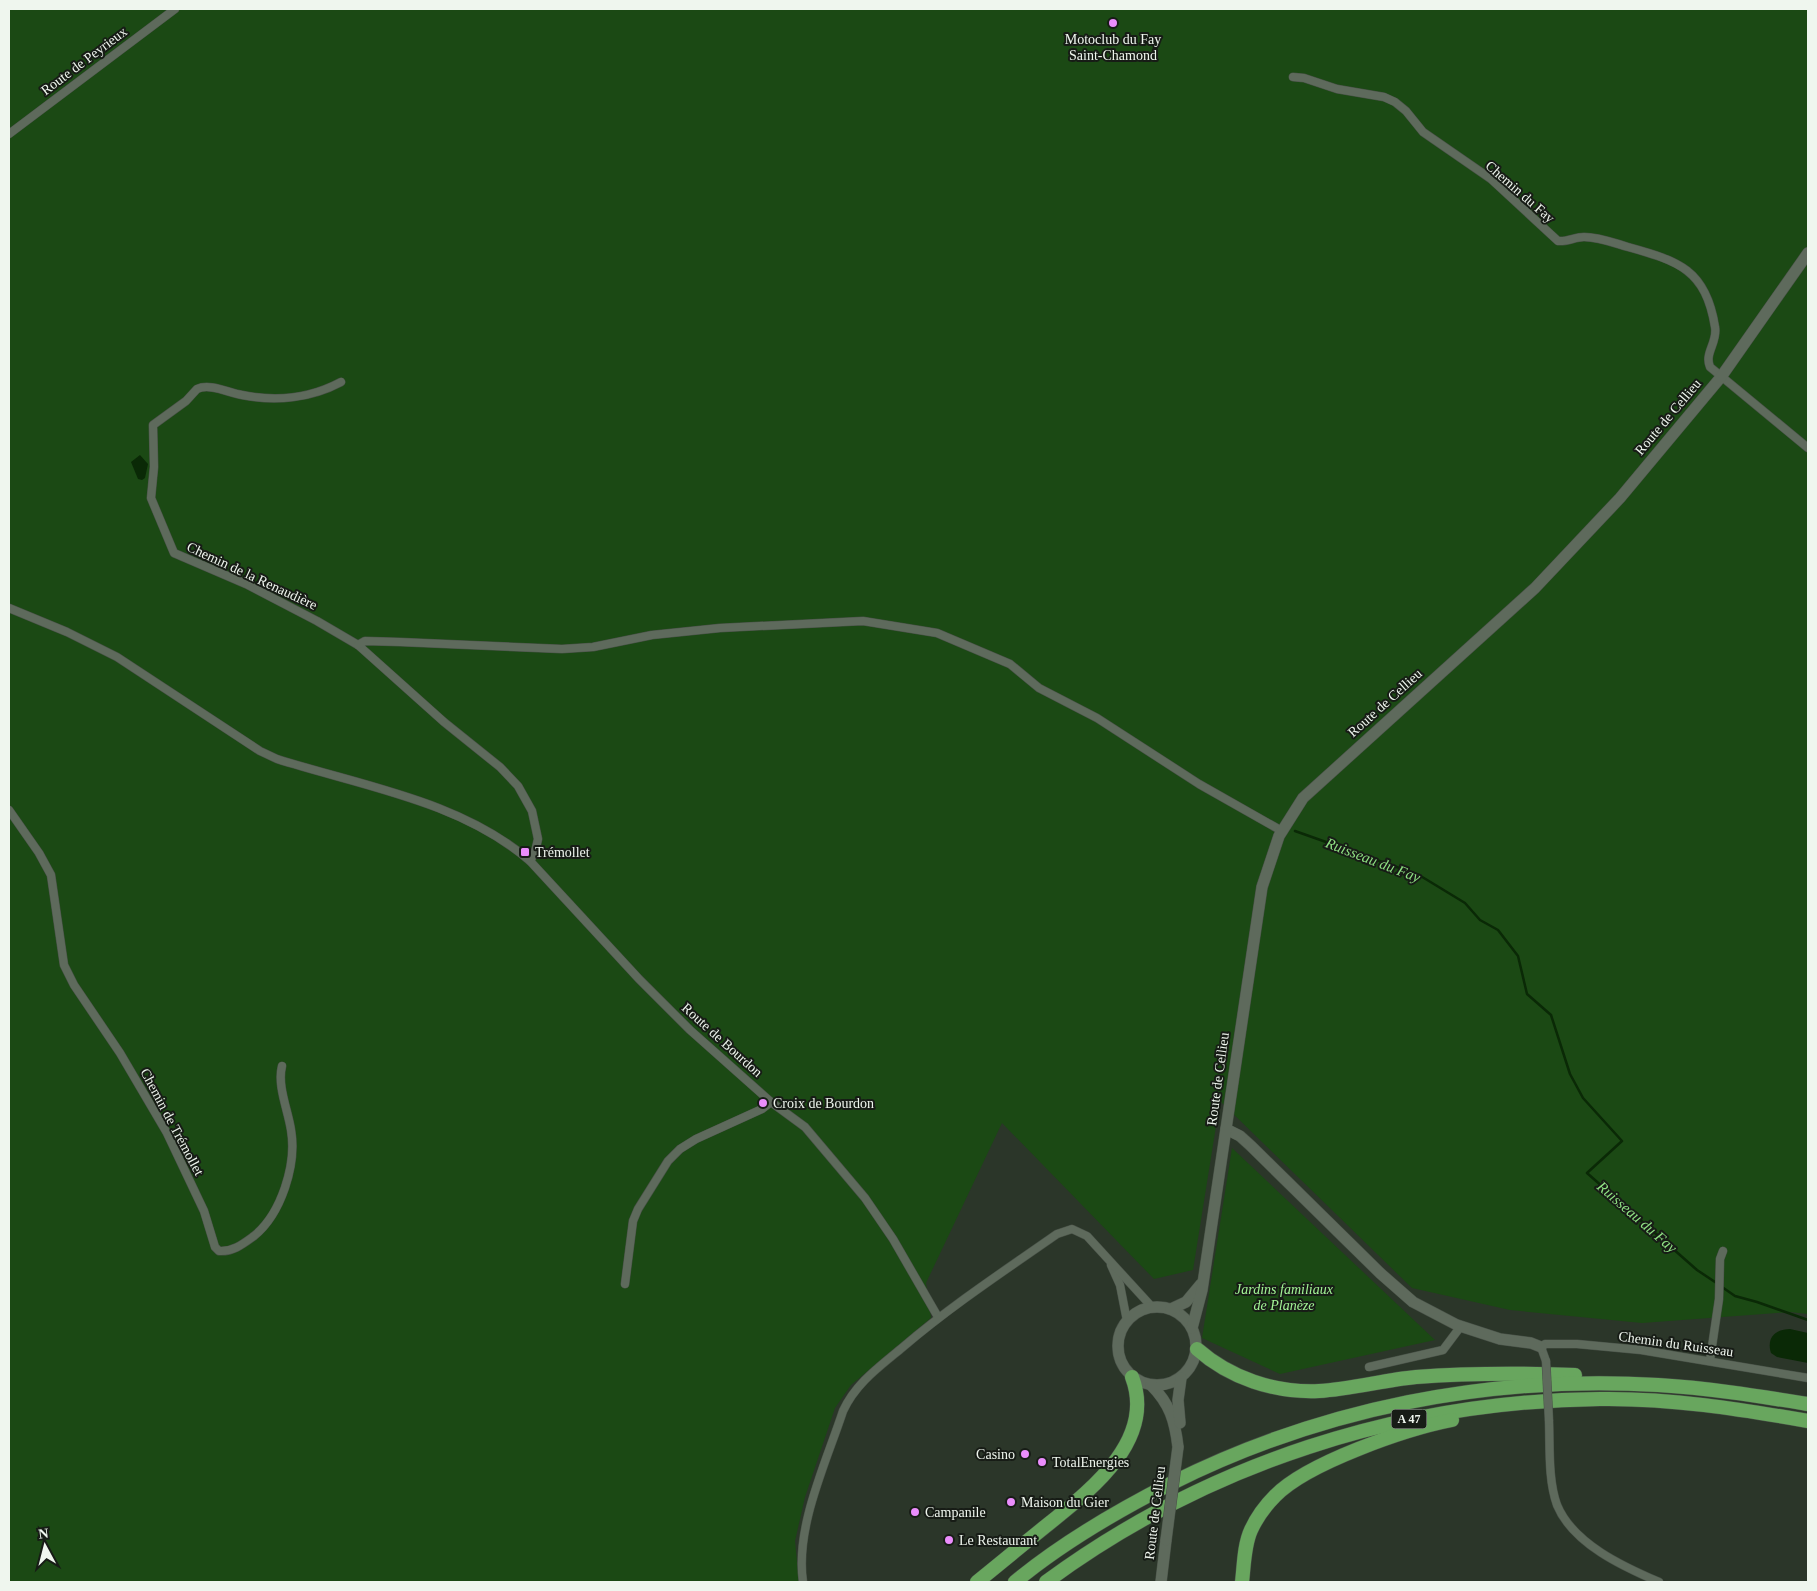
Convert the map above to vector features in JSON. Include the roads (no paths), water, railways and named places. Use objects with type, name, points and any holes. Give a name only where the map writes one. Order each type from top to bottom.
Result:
[{"type":"highway","points":[[1197,1349],[1214,1364],[1239,1378],[1267,1386],[1293,1390],[1319,1391],[1413,1377],[1471,1373],[1582,1375],[1605,1383]]},
{"type":"highway","points":[[977,1582],[1068,1509],[1098,1482],[1114,1464],[1136,1423],[1139,1406],[1138,1392],[1132,1377]]},
{"type":"highway","name":"A 47","points":[[1016,1582],[1068,1543],[1135,1502],[1240,1452],[1309,1427],[1364,1411],[1455,1394],[1507,1387],[1605,1383],[1704,1389],[1808,1404]]},
{"type":"highway","name":"A 47","points":[[1046,1582],[1138,1522],[1239,1472],[1288,1453],[1354,1432],[1434,1414],[1537,1401],[1601,1399],[1665,1401],[1808,1421]]},
{"type":"highway","points":[[1242,1582],[1250,1532],[1261,1512],[1276,1495],[1290,1485],[1343,1456],[1438,1423],[1481,1414],[1504,1405]]},
{"type":"main road","name":"Route de Cellieu","points":[[1192,1328],[1203,1280],[1262,887],[1282,831],[1304,798],[1535,588],[1620,498],[1721,376],[1808,253]]},
{"type":"main road","points":[[1226,1129],[1240,1136],[1251,1146],[1380,1273],[1413,1302],[1461,1326],[1500,1339],[1531,1343],[1541,1347]]},
{"type":"main road","name":"Route de Cellieu","points":[[1171,1309],[1186,1302],[1203,1280]]},
{"type":"main road","points":[[1152,1307],[1171,1309],[1186,1319],[1192,1328],[1197,1349],[1194,1361],[1181,1378],[1172,1383],[1151,1385],[1132,1377],[1124,1369],[1117,1351],[1118,1339],[1127,1320],[1143,1309],[1152,1307]]},
{"type":"main road","name":"Route de Cellieu","points":[[1161,1582],[1178,1447],[1180,1424],[1178,1400],[1181,1378]]},
{"type":"main road","name":"Route de Cellieu","points":[[1151,1385],[1170,1407],[1175,1421],[1178,1447]]},
{"type":"street","name":"Route de Peyrieux","points":[[9,134],[175,9]]},
{"type":"street","name":"Chemin du Fay","points":[[1293,77],[1304,78],[1337,90],[1384,97],[1395,102],[1406,111],[1423,132],[1490,179],[1558,241],[1591,237],[1665,257],[1687,268],[1696,277],[1704,290],[1716,328],[1716,338],[1708,355],[1708,362],[1721,376]]},
{"type":"street","points":[[1721,376],[1808,448]]},
{"type":"street","name":"Chemin de la Renaudière","points":[[341,382],[318,392],[296,397],[252,397],[218,389],[197,389],[186,400],[152,425],[154,467],[150,498],[174,553],[246,584],[358,645],[444,722],[500,767],[518,786],[532,811],[537,826],[538,839],[535,852],[530,861]]},
{"type":"street","name":"Route de Bourdon","points":[[9,608],[67,632],[117,657],[260,751],[277,759],[413,799],[451,814],[513,846],[530,861],[639,979],[690,1030],[771,1102],[805,1126],[865,1198],[893,1240],[935,1319]]},
{"type":"street","points":[[358,645],[365,641],[383,641],[426,644],[494,644],[562,649],[593,647],[652,635],[720,628],[863,621],[937,633],[1010,664],[1039,688],[1097,718],[1199,784],[1282,831]]},
{"type":"street","name":"Chemin de Trémollet","points":[[9,810],[39,853],[51,875],[64,965],[74,985],[120,1053],[168,1134],[204,1211],[215,1247],[220,1251],[233,1250],[259,1231],[272,1217],[281,1200],[288,1176],[292,1139],[283,1092],[282,1066]]},
{"type":"street","points":[[625,1284],[634,1221],[638,1209],[668,1162],[680,1149],[696,1139],[762,1109],[771,1102]]},
{"type":"street","points":[[804,1582],[802,1557],[805,1530],[850,1397],[867,1377],[935,1319],[1064,1230],[1080,1231],[1122,1271],[1152,1307]]},
{"type":"street","points":[[1710,1360],[1720,1285],[1720,1259],[1723,1252]]},
{"type":"street","points":[[1106,1257],[1120,1285],[1127,1320]]},
{"type":"street","points":[[1368,1367],[1443,1350],[1461,1326]]},
{"type":"street","name":"Chemin du Ruisseau","points":[[1541,1347],[1553,1342],[1641,1350],[1710,1360],[1808,1378]]},
{"type":"street","points":[[1541,1347],[1546,1361],[1552,1482],[1557,1504],[1562,1515],[1576,1532],[1606,1555],[1660,1582]]},
{"type":"waterway","name":"Ruisseau du Fay","points":[[1295,831],[1419,875],[1465,903],[1480,920],[1498,930],[1518,956],[1527,994],[1551,1015],[1570,1074],[1583,1098],[1622,1141],[1587,1173],[1697,1270],[1718,1284]]},
{"type":"waterway","name":"Ruisseau du Fay","points":[[1722,1287],[1735,1296],[1808,1320]]},
{"type":"place","name":"Motoclub du Fay Saint-Chamond","points":[[1113,23]]},
{"type":"place","name":"Trémollet","points":[[525,852]]},
{"type":"place","name":"Croix de Bourdon","points":[[763,1103]]},
{"type":"place","name":"Casino","points":[[1025,1454]]},
{"type":"place","name":"TotalEnergies","points":[[1042,1462]]},
{"type":"place","name":"Maison du Gier","points":[[1011,1502]]},
{"type":"place","name":"Campanile","points":[[915,1512]]},
{"type":"place","name":"Le Restaurant","points":[[949,1540]]},
{"type":"park label","name":"Jardins familiaux de Planèze","points":[[1284,1298]]}]
